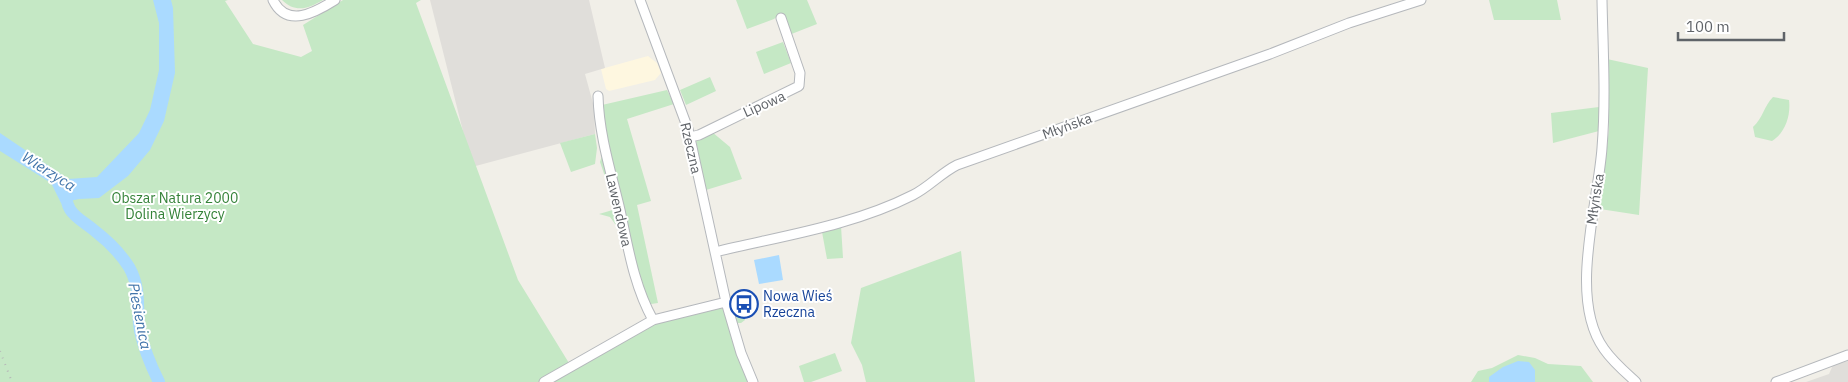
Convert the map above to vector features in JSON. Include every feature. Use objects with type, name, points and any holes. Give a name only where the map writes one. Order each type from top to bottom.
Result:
[{"type":"street","points":[[273,0],[279,9],[290,15],[302,16],[311,14],[335,0]]},
{"type":"street","name":"Rzeczna","points":[[640,0],[690,136],[726,302],[741,353],[753,382]]},
{"type":"street","name":"Młyńska","points":[[715,252],[793,235],[888,206],[915,195],[957,165],[1270,54],[1349,22],[1421,0]]},
{"type":"street","name":"Młyńska","points":[[1602,0],[1604,131],[1588,247],[1589,305],[1592,320],[1604,348],[1636,382]]},
{"type":"street","name":"Lipowa","points":[[690,136],[699,135],[799,86],[800,73],[781,18]]},
{"type":"street","name":"Lawendowa","points":[[598,96],[604,148],[630,257],[644,304],[653,320]]},
{"type":"street","points":[[544,382],[653,320],[726,302]]},
{"type":"street","points":[[1776,382],[1848,355]]},
{"type":"shaded area","points":[[430,0],[589,0],[605,68],[585,74],[594,107],[595,134],[472,167]]},
{"type":"shaded area","points":[[648,56],[657,63],[661,73],[655,80],[609,91],[606,89],[601,69]]},
{"type":"shaded area","points":[[1848,361],[1848,382],[1806,382],[1829,374],[1833,365]]},
{"type":"green space","name":"Obszar Natura 2000 Dolina Wierzycy","points":[[0,0],[228,0],[225,1],[253,44],[301,57],[312,51],[303,25],[343,0],[421,0],[416,3],[518,280],[572,368],[651,324],[717,307],[723,309],[748,382],[0,382]]},
{"type":"green space","points":[[282,0],[323,0],[312,6],[297,8]]},
{"type":"green space","points":[[736,0],[807,0],[817,24],[789,35],[781,13],[774,19],[747,29]]},
{"type":"green space","points":[[1489,0],[1557,0],[1561,20],[1494,20]]},
{"type":"green space","points":[[783,42],[791,63],[764,74],[756,52]]},
{"type":"green space","points":[[1607,59],[1648,68],[1639,215],[1600,209],[1609,129]]},
{"type":"green space","points":[[710,77],[716,91],[686,105],[680,90]]},
{"type":"green space","points":[[667,90],[674,104],[627,119],[651,201],[637,205],[658,303],[651,304],[645,300],[618,228],[610,217],[599,214],[616,209],[600,162],[605,146],[602,105]]},
{"type":"green space","points":[[1773,97],[1789,100],[1789,106],[1788,118],[1784,129],[1772,141],[1755,137],[1753,127]]},
{"type":"green space","points":[[1599,107],[1599,131],[1553,143],[1551,113]]},
{"type":"green space","points":[[712,132],[730,147],[742,179],[706,190],[696,141]]},
{"type":"green space","points":[[595,134],[597,148],[595,164],[571,172],[560,143]]},
{"type":"green space","points":[[841,226],[843,258],[827,259],[822,232]]},
{"type":"green space","points":[[961,251],[975,382],[866,382],[862,365],[851,343],[861,288]]},
{"type":"green space","points":[[731,303],[743,312],[745,320],[741,323],[736,323]]},
{"type":"green space","points":[[835,353],[842,371],[811,382],[804,382],[799,366]]},
{"type":"green space","points":[[1518,355],[1535,358],[1548,364],[1581,366],[1593,382],[1471,382],[1478,371],[1492,368]]},
{"type":"water","name":"Wierzyca","points":[[153,0],[171,0],[173,8],[175,73],[164,121],[150,150],[128,176],[99,198],[79,199],[61,203],[51,183],[0,151],[0,133],[68,179],[97,177],[139,133],[150,110],[159,70],[159,23]]},
{"type":"water","points":[[779,255],[783,280],[759,284],[754,260]]},
{"type":"water","points":[[1518,361],[1529,362],[1535,370],[1535,382],[1489,382],[1489,377],[1503,367]]},
{"type":"waterway","name":"Piesienica","points":[[66,186],[67,203],[73,213],[114,248],[133,275],[136,283],[140,331],[148,357],[159,382]]},
{"type":"railway","points":[[0,351],[12,382]]},
{"type":"place","name":"Nowa Wieś Rzeczna","points":[[744,304]]}]
